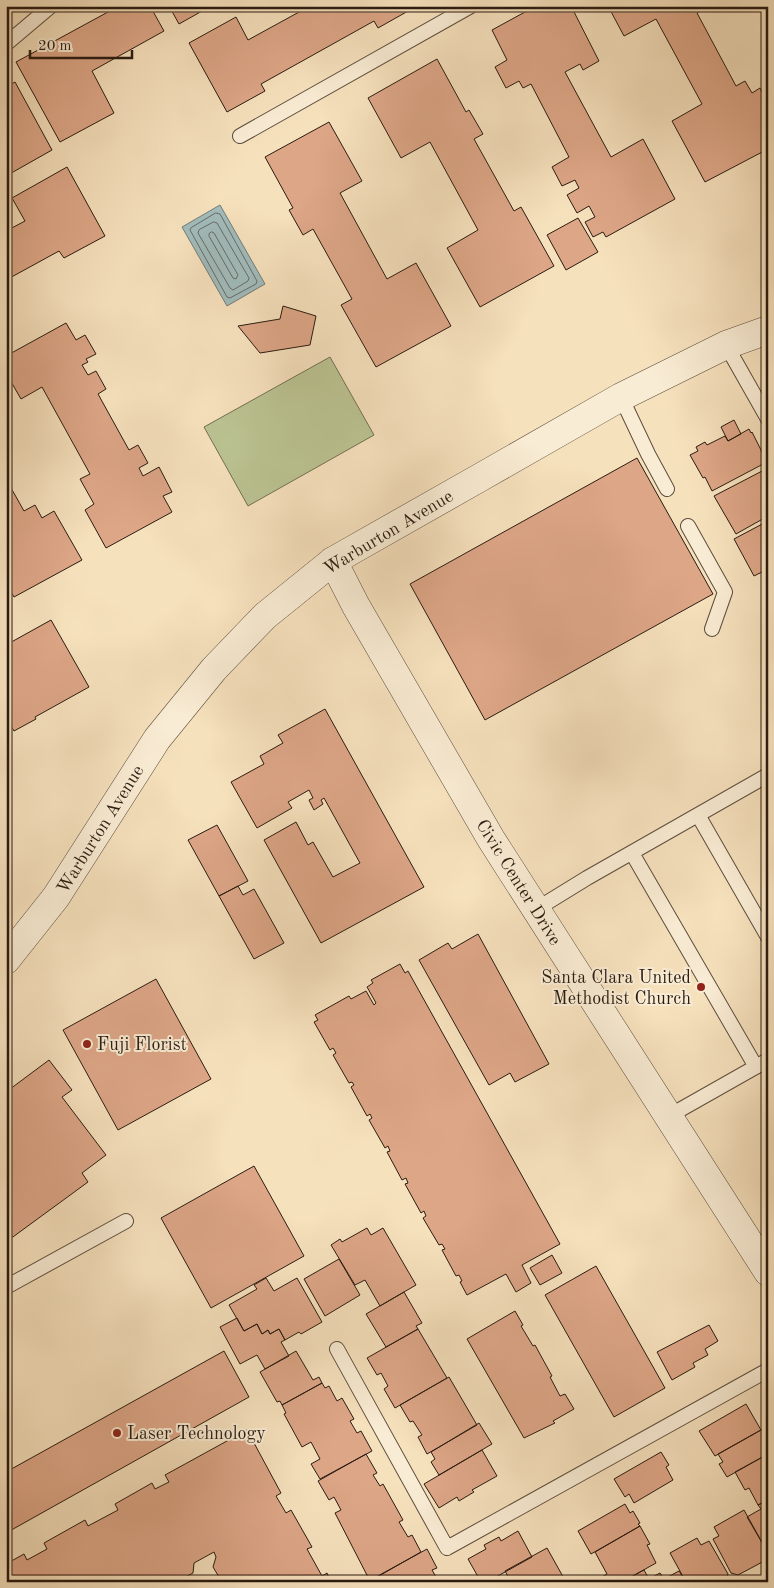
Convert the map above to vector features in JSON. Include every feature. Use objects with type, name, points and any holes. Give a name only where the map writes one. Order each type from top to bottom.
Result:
[{"type":"street","name":"Warburton Avenue","points":[[6,960],[56,898],[157,739],[208,676],[265,616],[333,561],[621,397],[726,345],[768,330]]},
{"type":"street","name":"Civic Center Drive","points":[[333,561],[356,606],[491,839],[535,910],[765,1263]]},
{"type":"lane","points":[[6,44],[51,6]]},
{"type":"lane","points":[[240,136],[471,6]]},
{"type":"lane","points":[[726,345],[768,419]]},
{"type":"lane","points":[[621,397],[648,454],[668,489]]},
{"type":"lane","points":[[688,526],[724,592],[712,629]]},
{"type":"lane","points":[[535,910],[768,775]]},
{"type":"lane","points":[[698,815],[768,936]]},
{"type":"lane","points":[[632,853],[762,1063],[669,1116]]},
{"type":"lane","points":[[6,1287],[126,1221]]},
{"type":"lane","points":[[336,1349],[447,1548],[768,1370]]},
{"type":"green space","points":[[330,357],[374,435],[248,506],[204,427]]},
{"type":"water","points":[[220,205],[265,284],[227,306],[182,227]]},
{"type":"building","points":[[119,6],[150,6],[164,31],[92,71],[114,113],[60,142],[16,62]]},
{"type":"building","points":[[169,6],[211,6],[179,24]]},
{"type":"building","points":[[310,6],[417,6],[378,28],[374,21],[261,84],[265,91],[227,112],[189,43],[236,17],[248,40]]},
{"type":"building","points":[[536,6],[571,6],[599,61],[583,70],[580,64],[565,72],[611,157],[643,139],[675,199],[606,237],[603,232],[593,237],[585,222],[595,217],[589,206],[577,213],[567,195],[579,188],[575,180],[562,186],[552,167],[569,157],[531,84],[523,88],[519,81],[506,88],[495,67],[507,60],[492,30]]},
{"type":"building","points":[[608,6],[711,6],[697,13],[736,86],[745,81],[752,93],[760,88],[768,103],[768,109],[762,112],[768,123],[768,149],[705,182],[672,121],[702,104],[656,19],[624,36]]},
{"type":"building","points":[[437,59],[466,112],[469,110],[483,134],[474,139],[514,211],[521,207],[554,266],[480,307],[447,248],[478,230],[430,142],[401,158],[368,98]]},
{"type":"building","points":[[15,82],[52,150],[6,176],[6,87]]},
{"type":"building","points":[[329,122],[362,181],[340,193],[387,279],[416,263],[451,326],[376,367],[341,305],[352,299],[313,229],[303,235],[289,210],[293,208],[265,157]]},
{"type":"building","points":[[67,167],[105,236],[64,258],[59,251],[6,280],[6,231],[25,221],[12,198]]},
{"type":"building","points":[[578,218],[598,252],[566,270],[547,235]]},
{"type":"building","points":[[283,306],[316,316],[310,345],[260,353],[238,326],[280,319]]},
{"type":"building","points":[[66,323],[76,340],[85,335],[96,354],[86,359],[88,362],[82,365],[88,375],[96,371],[106,389],[98,394],[129,450],[138,445],[148,463],[139,468],[143,476],[159,467],[172,492],[163,496],[172,512],[106,548],[85,510],[94,504],[80,479],[90,474],[42,387],[21,399],[6,373],[6,356]]},
{"type":"building","points":[[734,420],[741,434],[728,441],[721,427]]},
{"type":"building","points":[[749,429],[767,462],[712,491],[690,455],[698,451],[696,447],[705,442],[707,445],[725,436],[728,441]]},
{"type":"building","points":[[637,458],[713,594],[485,720],[410,584]]},
{"type":"building","points":[[768,469],[768,516],[736,534],[714,496]]},
{"type":"building","points":[[6,479],[24,511],[35,505],[42,518],[54,511],[82,560],[14,597],[6,583]]},
{"type":"building","points":[[768,521],[768,569],[754,576],[734,539]]},
{"type":"building","points":[[51,620],[89,687],[14,731],[9,723],[6,725],[6,645]]},
{"type":"building","points":[[325,709],[424,887],[321,943],[264,840],[296,822],[308,845],[313,842],[333,877],[360,863],[324,798],[321,800],[323,804],[314,810],[309,800],[313,798],[309,790],[288,802],[292,808],[257,828],[231,782],[264,764],[260,756],[283,743],[278,735]]},
{"type":"building","points":[[217,825],[248,881],[219,896],[188,840]]},
{"type":"building","points":[[238,886],[243,895],[254,889],[284,943],[254,959],[219,896]]},
{"type":"building","points":[[478,934],[549,1064],[515,1082],[510,1073],[489,1085],[419,960],[448,943],[452,949]]},
{"type":"building","points":[[400,964],[405,973],[408,971],[560,1244],[522,1265],[531,1283],[516,1292],[506,1274],[467,1295],[460,1282],[462,1281],[459,1275],[456,1276],[442,1250],[445,1249],[442,1244],[439,1245],[423,1218],[426,1216],[424,1211],[421,1213],[405,1184],[408,1183],[406,1178],[402,1180],[387,1152],[390,1151],[388,1146],[385,1148],[369,1120],[372,1118],[370,1114],[367,1116],[351,1087],[354,1085],[352,1082],[349,1083],[333,1055],[336,1053],[333,1048],[330,1050],[314,1022],[318,1020],[315,1015],[349,996],[351,999],[366,991],[374,1005],[376,1003],[367,987],[373,983],[371,980]]},
{"type":"building","points":[[156,979],[211,1079],[118,1130],[63,1030]]},
{"type":"building","points":[[49,1060],[72,1090],[62,1097],[106,1155],[82,1173],[88,1182],[6,1242],[6,1092]]},
{"type":"building","points":[[254,1166],[304,1256],[211,1308],[161,1218]]},
{"type":"building","points":[[367,1228],[371,1235],[383,1228],[416,1285],[380,1306],[365,1280],[355,1285],[331,1245],[340,1239],[342,1242]]},
{"type":"building","points":[[552,1255],[562,1273],[540,1285],[530,1268]]},
{"type":"building","points":[[339,1259],[360,1295],[325,1316],[304,1279]]},
{"type":"building","points":[[596,1266],[665,1388],[614,1417],[545,1295]]},
{"type":"building","points":[[266,1278],[274,1291],[297,1278],[322,1322],[301,1334],[299,1332],[285,1340],[279,1329],[270,1334],[268,1330],[262,1334],[257,1324],[244,1331],[229,1305],[257,1289],[254,1285]]},
{"type":"building","points":[[404,1292],[422,1323],[416,1326],[418,1329],[386,1347],[366,1314]]},
{"type":"building","points":[[515,1311],[523,1325],[521,1326],[533,1346],[535,1345],[552,1376],[550,1377],[560,1396],[565,1394],[574,1409],[553,1421],[555,1423],[524,1438],[467,1339]]},
{"type":"building","points":[[237,1318],[244,1331],[257,1324],[262,1334],[268,1330],[270,1334],[279,1329],[285,1340],[281,1342],[289,1356],[265,1369],[257,1355],[240,1364],[220,1327]]},
{"type":"building","points":[[709,1325],[718,1341],[705,1349],[708,1355],[693,1363],[695,1367],[672,1380],[657,1352]]},
{"type":"building","points":[[418,1329],[447,1378],[395,1408],[384,1389],[388,1386],[381,1373],[377,1375],[367,1358]]},
{"type":"building","points":[[224,1351],[249,1397],[6,1533],[6,1472]]},
{"type":"building","points":[[296,1351],[313,1380],[319,1377],[322,1383],[282,1405],[280,1401],[277,1402],[260,1372]]},
{"type":"building","points":[[449,1377],[477,1425],[427,1454],[418,1437],[422,1435],[413,1421],[410,1422],[400,1405]]},
{"type":"building","points":[[322,1383],[325,1388],[329,1386],[337,1401],[342,1398],[354,1419],[350,1421],[357,1433],[361,1431],[372,1451],[320,1479],[311,1464],[320,1459],[311,1442],[302,1447],[284,1414],[286,1413],[282,1405]]},
{"type":"building","points":[[746,1404],[761,1430],[715,1456],[699,1431]]},
{"type":"building","points":[[479,1423],[492,1444],[439,1475],[431,1462],[435,1459],[431,1452]]},
{"type":"building","points":[[768,1426],[768,1454],[727,1477],[719,1464],[723,1462],[718,1454]]},
{"type":"building","points":[[247,1430],[281,1493],[276,1496],[286,1513],[291,1510],[312,1547],[307,1549],[322,1576],[327,1573],[331,1582],[222,1582],[213,1567],[216,1557],[214,1552],[194,1563],[193,1573],[176,1582],[6,1582],[6,1564],[24,1554],[27,1560],[47,1549],[44,1543],[85,1520],[88,1526],[118,1510],[115,1504],[152,1483],[155,1489],[169,1482],[165,1475]]},
{"type":"building","points":[[482,1450],[497,1476],[472,1490],[474,1492],[459,1501],[457,1497],[439,1508],[424,1484]]},
{"type":"building","points":[[661,1452],[669,1465],[666,1467],[673,1480],[634,1503],[629,1494],[625,1497],[614,1479]]},
{"type":"building","points":[[366,1454],[377,1473],[373,1475],[380,1486],[383,1484],[403,1520],[399,1522],[408,1537],[412,1535],[421,1552],[370,1581],[335,1513],[341,1510],[334,1497],[329,1500],[318,1481]]},
{"type":"building","points":[[768,1454],[768,1500],[758,1505],[749,1488],[745,1490],[735,1472]]},
{"type":"building","points":[[768,1500],[768,1553],[747,1517],[761,1509],[758,1505]]},
{"type":"building","points":[[625,1504],[630,1513],[633,1511],[640,1526],[591,1554],[578,1531]]},
{"type":"building","points":[[744,1510],[768,1553],[768,1559],[738,1575],[731,1573],[713,1539],[719,1536],[714,1527]]},
{"type":"building","points":[[640,1526],[650,1544],[647,1545],[656,1563],[622,1582],[596,1582],[607,1574],[595,1552]]},
{"type":"building","points":[[518,1531],[532,1557],[487,1582],[481,1582],[468,1559],[486,1549],[484,1545],[499,1537],[501,1541]]},
{"type":"building","points":[[697,1538],[701,1545],[709,1541],[728,1574],[726,1582],[686,1582],[670,1553]]},
{"type":"building","points":[[547,1548],[566,1582],[511,1582],[505,1571]]},
{"type":"building","points":[[427,1549],[437,1568],[432,1570],[439,1582],[378,1582],[376,1577]]},
{"type":"building","points":[[644,1570],[649,1579],[647,1582],[622,1582]]},
{"type":"building","points":[[679,1571],[686,1582],[647,1580],[660,1573],[664,1579]]},
{"type":"place","name":"Santa Clara United Methodist Church","points":[[701,987]]},
{"type":"place","name":"Fuji Florist","points":[[87,1044]]},
{"type":"place","name":"Laser Technology","points":[[117,1433]]}]
